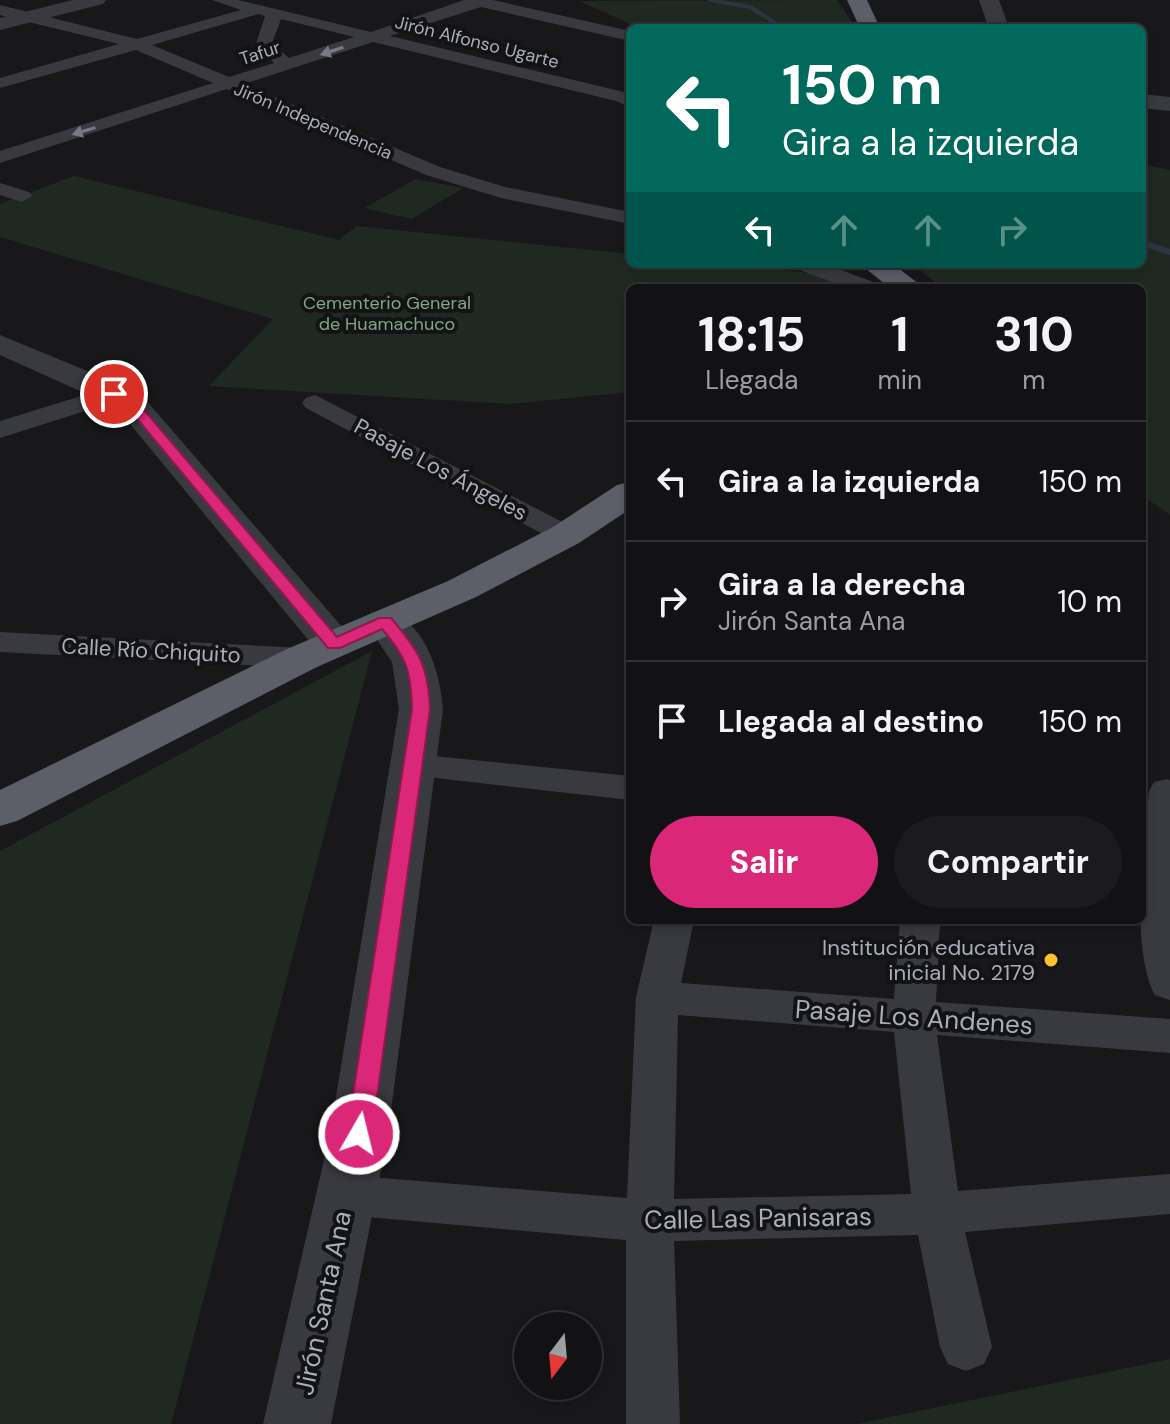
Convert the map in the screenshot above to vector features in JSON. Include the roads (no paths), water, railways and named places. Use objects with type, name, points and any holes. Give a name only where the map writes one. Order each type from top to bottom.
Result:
[{"type":"highway","points":[[857,0],[868,24]]},
{"type":"highway","points":[[880,268],[903,284]]},
{"type":"highway","points":[[0,810],[318,651],[462,589],[566,535],[626,496]]},
{"type":"street","points":[[0,24],[96,0]]},
{"type":"street","name":"Jirón Alfonso Ugarte","points":[[219,0],[626,100]]},
{"type":"street","points":[[0,83],[296,0]]},
{"type":"street","points":[[989,0],[998,24]]},
{"type":"street","points":[[479,1],[626,35]]},
{"type":"street","name":"Tafur","points":[[0,157],[479,1]]},
{"type":"street","name":"Jirón Independencia","points":[[0,10],[134,43],[433,171],[501,192],[626,217]]},
{"type":"street","points":[[280,14],[271,18],[264,44],[287,66]]},
{"type":"street","points":[[1146,101],[1170,104]]},
{"type":"street","points":[[0,189],[22,196]]},
{"type":"street","points":[[816,268],[858,284]]},
{"type":"street","points":[[0,344],[114,394],[133,406],[318,651]]},
{"type":"street","points":[[0,430],[114,394]]},
{"type":"street","name":"Pasaje Los Ángeles","points":[[315,403],[566,535]]},
{"type":"street","name":"Jirón Santa Ana","points":[[297,1424],[359,1134],[421,709],[420,673],[407,647],[385,622]]},
{"type":"street","name":"Calle Río Chiquito","points":[[0,642],[318,651]]},
{"type":"street","points":[[414,766],[626,788]]},
{"type":"street","points":[[1167,791],[1157,902],[1170,984]]},
{"type":"street","points":[[653,1424],[650,1221],[657,997],[673,924]]},
{"type":"street","points":[[920,924],[914,1017],[937,1214],[966,1347]]},
{"type":"street","name":"Pasaje Los Andenes","points":[[657,997],[1170,1036]]},
{"type":"street","name":"Calle Las Panisaras","points":[[346,1195],[650,1221],[937,1214],[1170,1194]]},
{"type":"waterway","points":[[710,0],[750,7],[777,24]]},
{"type":"waterway","points":[[1146,244],[1170,252]]},
{"type":"place","name":"Institución educativa inicial No. 2179","points":[[1051,960]]},
{"type":"park label","name":"Cementerio General de Huamachuco","points":[[387,313]]}]
